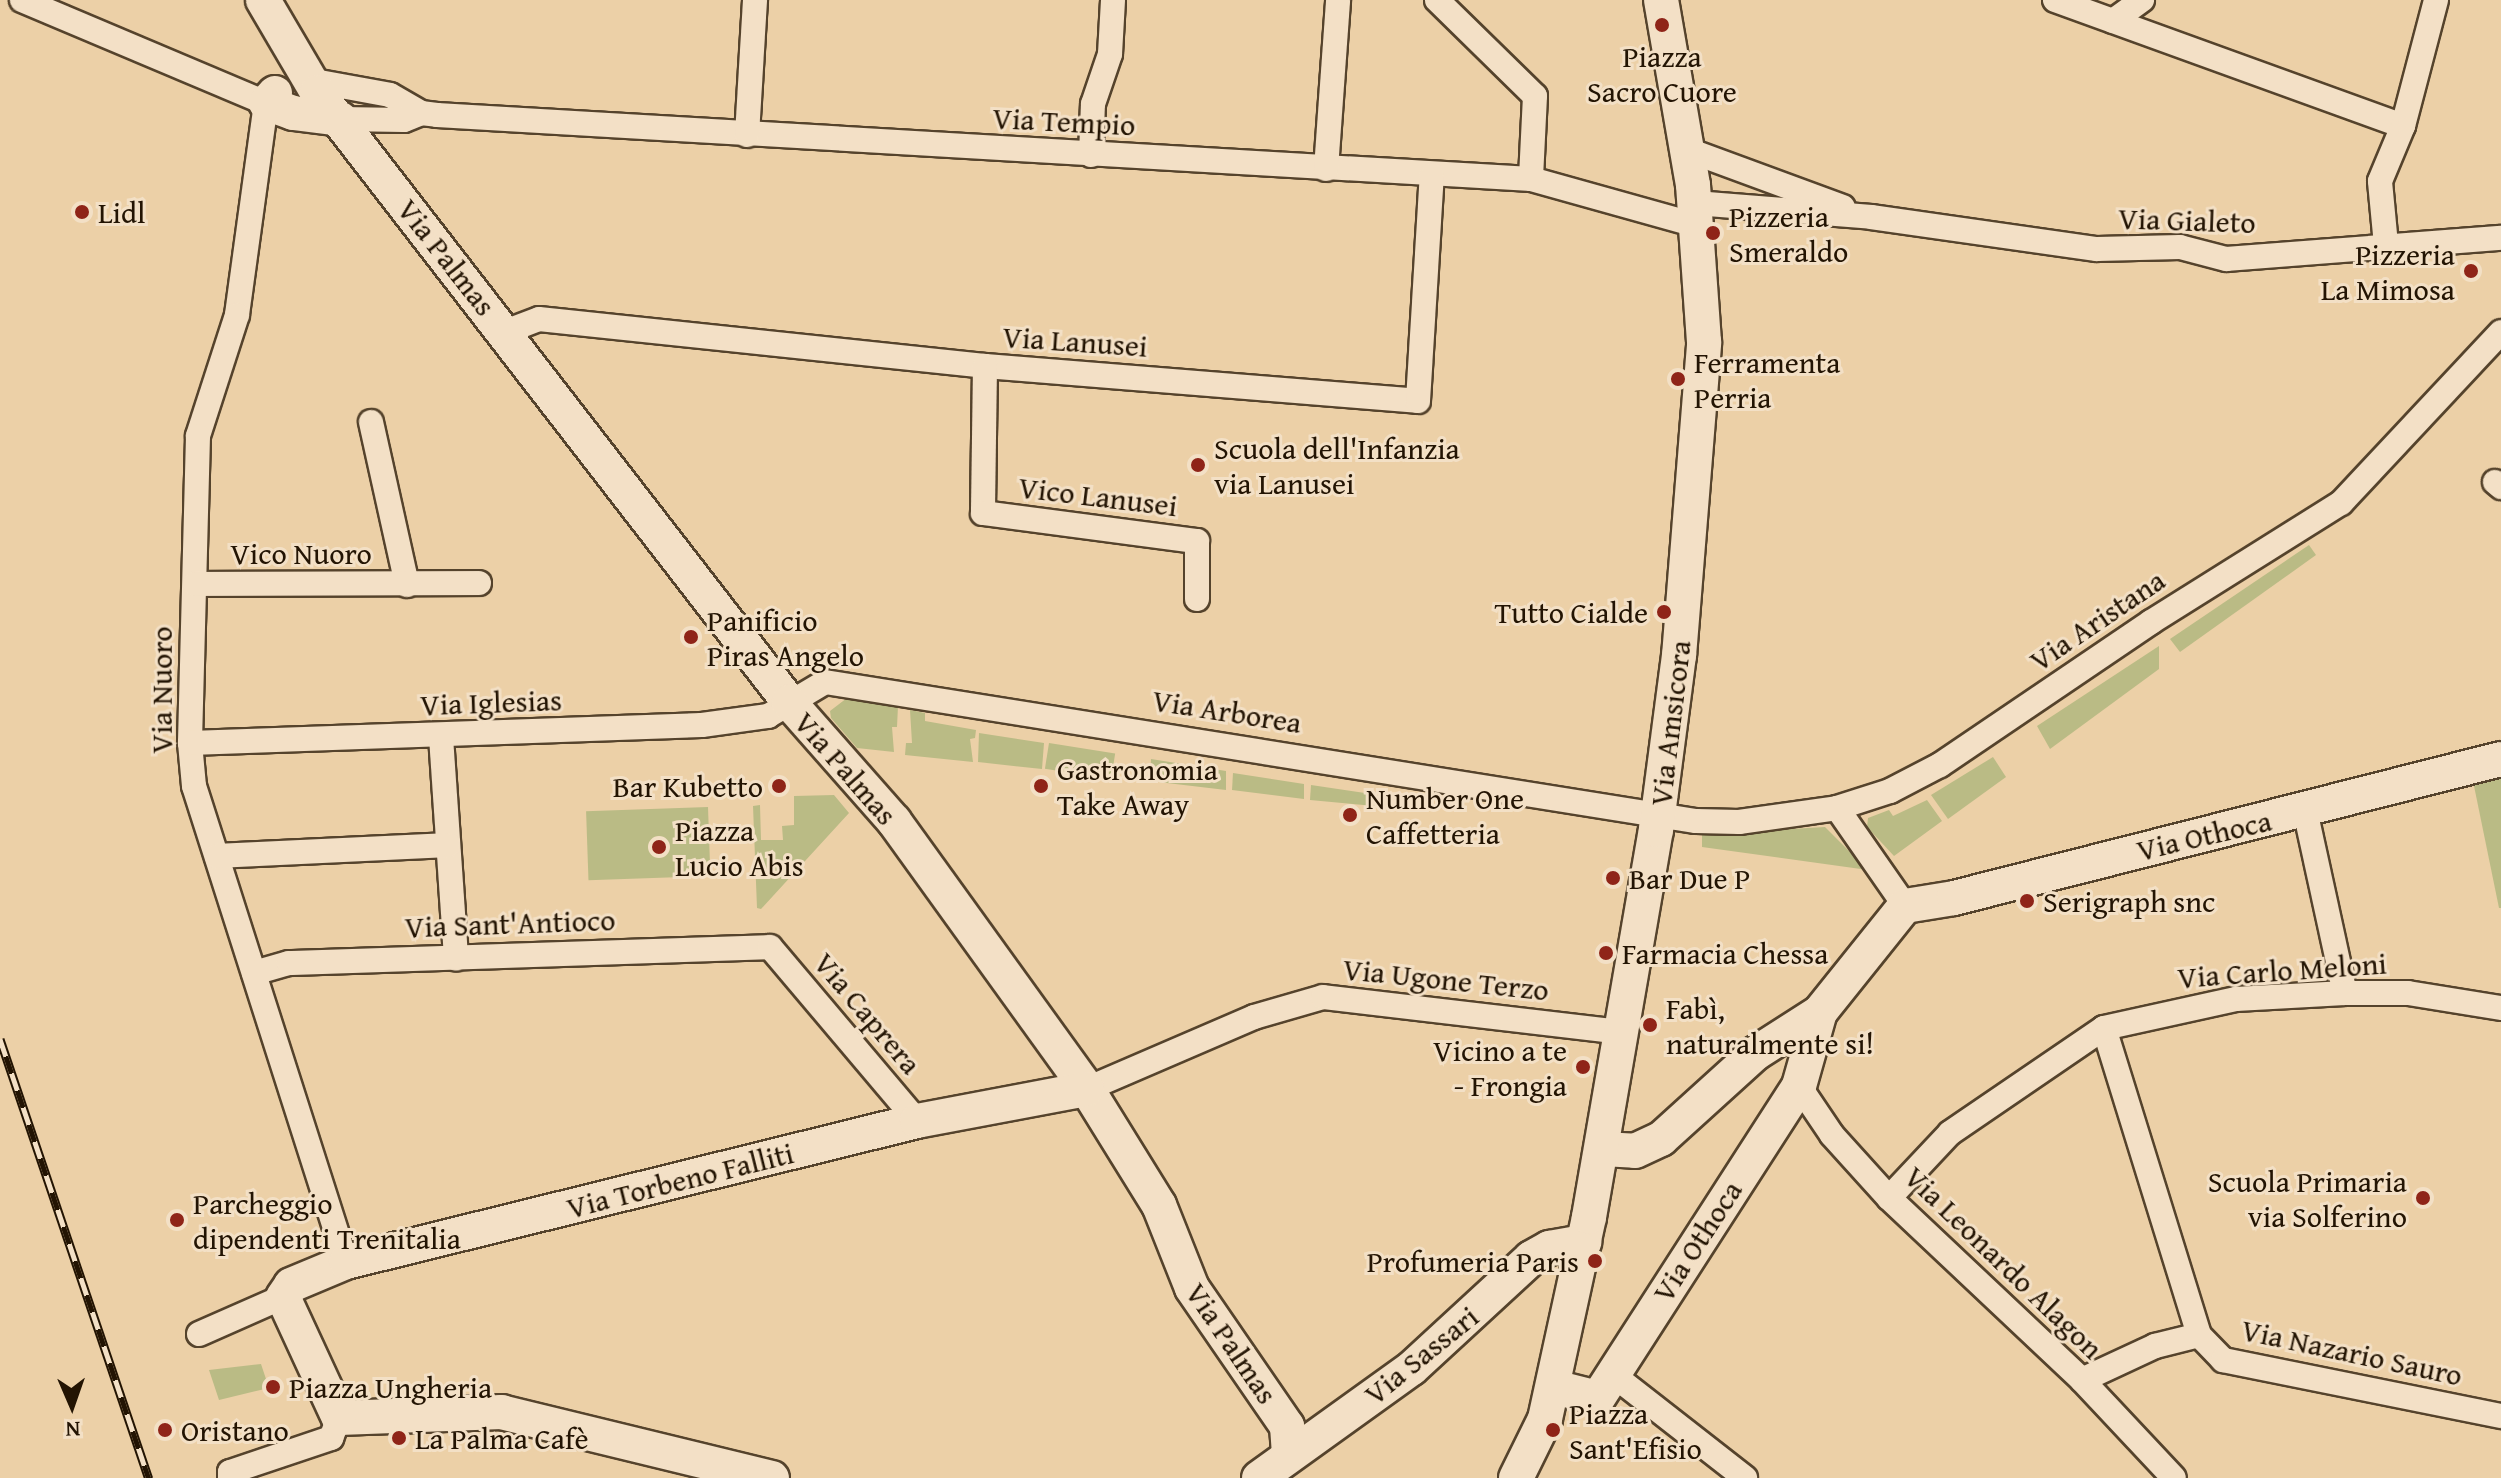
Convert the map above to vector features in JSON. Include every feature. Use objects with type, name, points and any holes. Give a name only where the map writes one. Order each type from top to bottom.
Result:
[{"type":"street","name":"Via Tempio","points":[[22,0],[293,94],[390,95],[421,113]]},
{"type":"street","points":[[747,135],[755,0]]},
{"type":"street","points":[[1091,155],[1093,104],[1110,54],[1113,0]]},
{"type":"street","points":[[1326,169],[1338,0]]},
{"type":"street","points":[[1437,0],[1535,96],[1531,179]]},
{"type":"street","points":[[2055,0],[2403,126]]},
{"type":"street","points":[[2113,21],[2142,0]]},
{"type":"street","points":[[2386,245],[2378,195],[2403,126],[2436,0]]},
{"type":"street","name":"Via Amsicora","points":[[1554,1387],[1602,1149],[1659,816],[1679,656],[1704,342],[1696,214],[1662,3]]},
{"type":"street","points":[[271,14],[293,94],[341,119]]},
{"type":"street","name":"Via Nuoro","points":[[293,94],[237,315],[198,436],[190,743],[194,786],[346,1262]]},
{"type":"street","name":"Via Tempio","points":[[341,119],[404,120],[421,113],[747,135],[1531,179],[1696,214]]},
{"type":"street","name":"Via Palmas","points":[[341,119],[789,702],[894,821],[1087,1089],[1159,1205],[1192,1288],[1287,1426],[1294,1465]]},
{"type":"street","name":"Via Gialeto","points":[[1688,150],[1871,217]]},
{"type":"street","name":"Via Lanusei","points":[[505,332],[539,319],[985,366],[1418,401],[1432,175]]},
{"type":"street","name":"Via Gialeto","points":[[1696,214],[1871,217],[2097,249],[2180,247],[2226,259],[2501,238]]},
{"type":"street","name":"Via Aristana","points":[[1659,816],[1739,822],[1837,808],[1890,791],[1940,765],[2151,622],[2341,503],[2501,332]]},
{"type":"street","name":"Vico Lanusei","points":[[985,366],[983,513],[1197,541],[1197,599]]},
{"type":"street","name":"Vico Nuoro","points":[[371,422],[407,585]]},
{"type":"street","name":"Vico Nuoro","points":[[195,584],[479,583]]},
{"type":"street","name":"Via Arborea","points":[[789,702],[825,682],[864,685],[1659,816]]},
{"type":"street","name":"Via Iglesias","points":[[190,743],[441,737],[702,725],[768,716],[789,702]]},
{"type":"street","points":[[441,737],[456,958]]},
{"type":"street","name":"Via Othoca","points":[[1612,1374],[1799,1086],[1820,1012],[1905,906],[1954,898],[2501,759]]},
{"type":"street","points":[[1837,808],[1905,906]]},
{"type":"street","points":[[2305,810],[2345,993]]},
{"type":"street","points":[[217,856],[448,845]]},
{"type":"street","name":"Via Sant'Antioco","points":[[254,973],[289,963],[770,947]]},
{"type":"street","name":"Via Caprera","points":[[770,947],[917,1121]]},
{"type":"street","name":"Via Carlo Meloni","points":[[1889,1198],[1950,1133],[2104,1028],[2236,999],[2345,993],[2408,993],[2501,1008]]},
{"type":"street","name":"Via Ugone Terzo","points":[[1087,1089],[1228,1027],[1323,997],[1623,1032]]},
{"type":"street","points":[[1602,1149],[1635,1151],[1661,1139],[1756,1053],[1820,1012]]},
{"type":"street","points":[[2082,1380],[2155,1346],[2199,1335],[2104,1028]]},
{"type":"street","name":"Via Leonardo Alagon","points":[[1799,1086],[1832,1135],[1889,1198],[2082,1380],[2174,1478]]},
{"type":"street","name":"Via Torbeno Falliti","points":[[283,1297],[291,1285],[346,1262],[917,1121],[1087,1089]]},
{"type":"street","name":"Via Sassari","points":[[1259,1478],[1294,1465],[1412,1368],[1531,1258],[1567,1243],[1584,1242]]},
{"type":"street","points":[[199,1334],[283,1297],[339,1418],[331,1438],[306,1450],[230,1475]]},
{"type":"street","name":"Via Nazario Sauro","points":[[2199,1335],[2223,1360],[2501,1416]]},
{"type":"street","points":[[1516,1478],[1535,1445],[1554,1387],[1598,1398],[1612,1374],[1745,1478]]},
{"type":"street","points":[[339,1418],[502,1412],[772,1478]]},
{"type":"green space","points":[[2309,545],[2316,555],[2180,652],[2170,639]]},
{"type":"green space","points":[[2159,646],[2159,669],[2050,749],[2037,726]]},
{"type":"green space","points":[[847,698],[898,706],[897,727],[892,727],[894,752],[857,748],[831,718],[830,711]]},
{"type":"green space","points":[[910,710],[925,713],[925,721],[976,730],[975,738],[970,739],[973,762],[905,755],[906,743],[912,743]]},
{"type":"green space","points":[[979,733],[1044,743],[1042,769],[978,762]]},
{"type":"green space","points":[[1049,743],[1115,753],[1111,779],[1045,769]]},
{"type":"green space","points":[[1993,757],[2006,777],[1948,819],[1931,795]]},
{"type":"green space","points":[[1151,759],[1226,771],[1226,790],[1150,781]]},
{"type":"green space","points":[[1233,773],[1304,784],[1304,799],[1232,790]]},
{"type":"green space","points":[[2501,775],[2501,908],[2499,908],[2473,781]]},
{"type":"green space","points":[[1311,785],[1385,796],[1385,807],[1310,800]]},
{"type":"green space","points":[[834,795],[849,813],[761,909],[757,908],[753,806],[760,805],[761,840],[783,840],[782,826],[794,825],[794,796]]},
{"type":"green space","points":[[1927,800],[1942,821],[1894,856],[1867,827],[1868,818],[1889,810],[1893,816]]},
{"type":"green space","points":[[708,807],[710,876],[588,880],[586,811]]},
{"type":"green space","points":[[1825,827],[1868,870],[1702,847],[1702,834]]},
{"type":"green space","points":[[261,1364],[269,1388],[219,1400],[209,1370]]},
{"type":"railway","points":[[0,1039],[149,1478]]},
{"type":"place","name":"Piazza Sacro Cuore","points":[[1662,25]]},
{"type":"place","name":"Lidl","points":[[82,212]]},
{"type":"place","name":"Pizzeria Smeraldo","points":[[1713,233]]},
{"type":"place","name":"Pizzeria La Mimosa","points":[[2471,271]]},
{"type":"place","name":"Ferramenta Perria","points":[[1678,379]]},
{"type":"place","name":"Scuola dell'Infanzia via Lanusei","points":[[1198,465]]},
{"type":"place","name":"Tutto Cialde","points":[[1664,612]]},
{"type":"place","name":"Panificio Piras Angelo","points":[[691,637]]},
{"type":"place","name":"Bar Kubetto","points":[[779,786]]},
{"type":"place","name":"Gastronomia Take Away","points":[[1041,786]]},
{"type":"place","name":"Number One Caffetteria","points":[[1350,815]]},
{"type":"place","name":"Piazza Lucio Abis","points":[[659,847]]},
{"type":"place","name":"Bar Due P","points":[[1613,878]]},
{"type":"place","name":"Serigraph snc","points":[[2027,901]]},
{"type":"place","name":"Farmacia Chessa","points":[[1606,953]]},
{"type":"place","name":"Fabì, naturalmente si!","points":[[1650,1025]]},
{"type":"place","name":"Vicino a te - Frongia","points":[[1583,1067]]},
{"type":"place","name":"Scuola Primaria via Solferino","points":[[2423,1198]]},
{"type":"place","name":"Parcheggio dipendenti Trenitalia","points":[[177,1220]]},
{"type":"place","name":"Profumeria Paris","points":[[1595,1261]]},
{"type":"place","name":"Piazza Ungheria","points":[[273,1387]]},
{"type":"place","name":"Oristano","points":[[165,1430]]},
{"type":"place","name":"Piazza Sant'Efisio","points":[[1553,1430]]},
{"type":"place","name":"La Palma Cafè","points":[[399,1438]]}]
